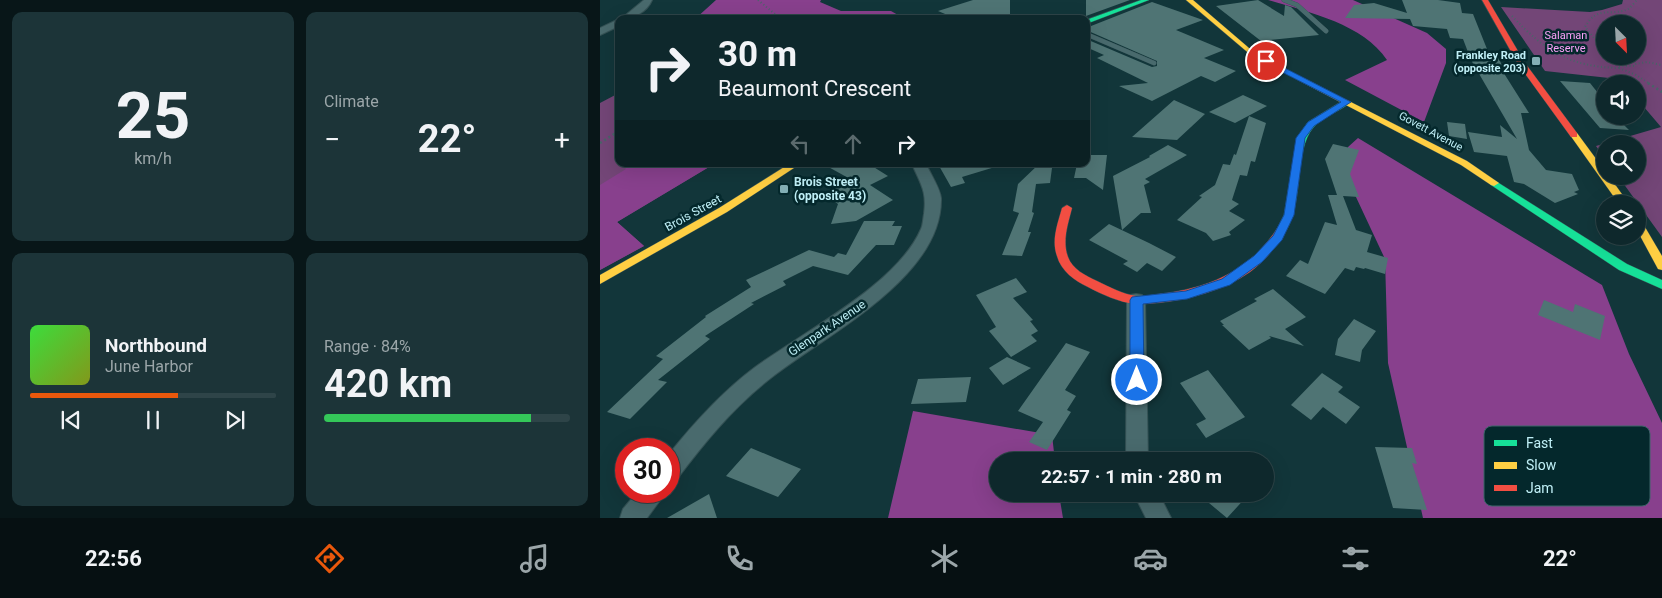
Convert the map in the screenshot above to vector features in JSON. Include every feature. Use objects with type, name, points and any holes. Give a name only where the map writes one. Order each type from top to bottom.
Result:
[{"type":"street","points":[[631,15],[646,4],[648,0]]},
{"type":"street","points":[[1090,21],[1146,0]]},
{"type":"street","name":"Govett Avenue","points":[[1189,0],[1254,54],[1464,163],[1623,267],[1662,285]]},
{"type":"street","points":[[1487,4],[1522,64],[1617,195]]},
{"type":"street","points":[[600,32],[615,24]]},
{"type":"street","points":[[1067,208],[1059,237],[1062,258],[1078,278],[1104,291],[1136,300],[1187,295],[1226,282],[1258,259],[1278,237],[1289,215],[1301,138],[1311,124],[1347,102]]},
{"type":"street","name":"Brois Street","points":[[600,280],[721,213],[791,167]]},
{"type":"street","name":"Glenpark Avenue","points":[[680,457],[702,430],[760,374],[813,336],[868,301],[893,279],[914,255],[929,230],[935,207],[933,188],[921,167]]},
{"type":"street","points":[[1646,238],[1662,266]]},
{"type":"street","points":[[1136,300],[1137,452]]},
{"type":"street","points":[[1150,502],[1159,518]]},
{"type":"street","points":[[632,518],[644,503]]},
{"type":"lane","points":[[1284,0],[1297,5],[1326,31]]},
{"type":"lane","points":[[1090,36],[1154,63]]},
{"type":"path","points":[[758,0],[776,15]]},
{"type":"path","points":[[1598,15],[1628,9],[1637,0]]},
{"type":"path","points":[[1487,4],[1508,12],[1523,28],[1561,58],[1579,65],[1601,69],[1634,66],[1635,64],[1647,62],[1662,65]]},
{"type":"path","points":[[1596,16],[1590,18],[1585,27],[1596,40]]},
{"type":"path","points":[[1619,67],[1662,92]]},
{"type":"path","points":[[600,143],[615,134]]},
{"type":"green space","name":"Salaman Reserve","points":[[1623,0],[1662,0],[1662,237],[1646,215],[1646,195],[1632,195],[1624,185],[1646,185],[1646,135],[1634,135],[1661,127],[1646,109],[1646,75],[1596,75],[1596,77],[1545,71],[1501,7],[1590,12],[1622,4]]},
{"type":"green space","points":[[615,95],[615,167],[709,167],[617,222],[644,246],[600,270],[600,103]]},
{"type":"shaded area","points":[[716,0],[821,0],[820,2],[841,11],[891,11],[898,15],[699,15]]},
{"type":"shaded area","points":[[1268,0],[1353,0],[1427,33],[1446,49],[1446,63],[1424,122],[1345,80],[1387,60],[1364,37],[1334,21]]},
{"type":"shaded area","points":[[1358,138],[1602,285],[1629,354],[1662,423],[1662,518],[1423,518],[1388,363],[1385,259],[1341,165],[1348,147]]},
{"type":"shaded area","points":[[624,167],[709,167],[617,222],[644,246],[600,270],[600,185],[626,169]]},
{"type":"shaded area","points":[[913,411],[1052,435],[1054,452],[989,452],[989,502],[1060,502],[1063,518],[888,518]]},
{"type":"building","points":[[973,0],[1010,0],[1010,15],[948,15],[938,11]]},
{"type":"building","points":[[1086,0],[1130,0],[1089,15],[1086,15]]},
{"type":"building","points":[[1258,0],[1284,16],[1285,5],[1291,7],[1319,35],[1261,41],[1216,6]]},
{"type":"building","points":[[1402,0],[1438,0],[1460,3],[1462,13],[1473,14],[1489,54],[1498,55],[1505,75],[1529,113],[1521,113],[1529,150],[1546,170],[1572,174],[1579,190],[1574,192],[1578,194],[1555,203],[1524,184],[1514,182],[1507,156],[1474,152],[1468,132],[1502,137],[1500,125],[1517,139],[1471,60],[1463,39],[1450,38],[1447,29],[1413,26],[1410,19],[1345,18],[1354,5],[1374,3],[1407,13]]},
{"type":"building","points":[[1152,2],[1203,20],[1176,30],[1224,50],[1204,58],[1236,71],[1215,82],[1201,76],[1152,101],[1119,86],[1148,83],[1097,58],[1104,55],[1090,49],[1090,41],[1152,67],[1157,66],[1157,61],[1090,32],[1090,26]]},
{"type":"building","points":[[1560,81],[1590,83],[1596,90],[1596,123]]},
{"type":"building","points":[[1243,95],[1267,106],[1235,123],[1209,112]]},
{"type":"building","points":[[1174,100],[1205,114],[1177,140],[1132,137]]},
{"type":"building","points":[[1249,116],[1266,123],[1255,162],[1251,161],[1247,176],[1240,175],[1232,200],[1239,204],[1229,211],[1245,220],[1229,232],[1231,235],[1213,241],[1206,233],[1177,220],[1202,197],[1199,196],[1215,185],[1223,164],[1230,165],[1234,154],[1236,155]]},
{"type":"building","points":[[1447,122],[1465,124],[1467,139],[1449,136]]},
{"type":"building","points":[[1597,125],[1624,125],[1629,130],[1600,128]]},
{"type":"building","points":[[1333,144],[1359,150],[1350,174],[1359,197],[1343,196],[1356,230],[1372,235],[1367,252],[1388,258],[1385,274],[1365,268],[1356,267],[1354,271],[1345,268],[1325,294],[1286,276],[1300,260],[1308,264],[1325,222],[1337,225],[1328,195],[1337,195],[1325,159]]},
{"type":"building","points":[[1168,145],[1187,155],[1145,179],[1150,182],[1144,185],[1151,213],[1141,213],[1122,230],[1113,176],[1150,157]]},
{"type":"building","points":[[1090,155],[1107,155],[1103,190],[1086,178],[1074,178],[1076,167],[1090,167]]},
{"type":"building","points":[[828,167],[874,167],[888,176],[870,185],[893,200],[856,221],[831,224],[838,204],[824,194],[852,180]]},
{"type":"building","points":[[940,167],[995,167],[962,177],[965,183],[951,187]]},
{"type":"building","points":[[1036,167],[1052,168],[1050,183],[1036,184],[1032,212],[1034,213],[1028,232],[1031,232],[1022,256],[1002,255],[1019,213],[1013,211],[1018,184]]},
{"type":"building","points":[[864,221],[895,221],[892,226],[902,226],[894,245],[876,245],[848,275],[813,266],[783,281],[786,285],[751,303],[754,304],[705,336],[710,339],[658,380],[667,382],[630,419],[607,412],[663,359],[656,356],[705,316],[751,287],[746,280],[809,250],[834,257],[838,253],[846,255]]},
{"type":"building","points":[[1109,224],[1176,257],[1162,271],[1147,263],[1137,272],[1123,264],[1128,261],[1089,240]]},
{"type":"building","points":[[1016,278],[1027,292],[1013,298],[1033,320],[1030,321],[1038,331],[1031,335],[1037,341],[1011,357],[989,331],[996,327],[976,295]]},
{"type":"building","points":[[1273,289],[1306,317],[1285,329],[1304,346],[1269,336],[1271,338],[1249,350],[1220,321],[1257,301],[1254,299]]},
{"type":"building","points":[[1544,300],[1573,312],[1575,304],[1605,316],[1600,340],[1538,315]]},
{"type":"building","points":[[1354,319],[1376,331],[1362,350],[1360,362],[1335,355],[1338,339]]},
{"type":"building","points":[[1066,343],[1090,352],[1065,390],[1076,396],[1067,410],[1071,412],[1047,450],[1029,442],[1043,422],[1018,411]]},
{"type":"building","points":[[1007,357],[1031,368],[1003,385],[989,368]]},
{"type":"building","points":[[1208,370],[1245,417],[1206,438],[1196,424],[1206,419],[1180,383]]},
{"type":"building","points":[[1322,373],[1343,387],[1338,392],[1360,407],[1346,424],[1323,407],[1311,420],[1291,405]]},
{"type":"building","points":[[971,377],[966,402],[911,404],[918,379]]},
{"type":"building","points":[[1375,447],[1412,448],[1417,464],[1412,463],[1427,510],[1393,508]]},
{"type":"building","points":[[751,448],[801,469],[778,497],[726,476]]},
{"type":"building","points":[[709,494],[717,518],[667,518]]},
{"type":"building","points":[[1210,502],[1242,502],[1227,518]]},
{"type":"traffic: fast","points":[[1090,21],[1146,0]]},
{"type":"traffic: fast","points":[[1282,229],[1289,215],[1301,138],[1311,124],[1347,102]]},
{"type":"traffic: fast","points":[[1494,183],[1623,267],[1662,285]]},
{"type":"traffic: slow","points":[[1189,0],[1254,55],[1464,163],[1494,183]]},
{"type":"traffic: slow","points":[[1574,135],[1617,195]]},
{"type":"traffic: slow","points":[[600,280],[723,210],[790,167]]},
{"type":"traffic: slow","points":[[1646,238],[1662,266]]},
{"type":"traffic: jam","points":[[1485,0],[1522,64],[1574,135]]},
{"type":"traffic: jam","points":[[1067,208],[1060,244],[1064,261],[1074,273],[1088,282],[1113,294],[1135,300],[1179,295],[1214,286],[1246,269],[1260,258],[1282,229]]},
{"type":"place","name":"Frankley Road (opposite 203)","points":[[1536,61]]},
{"type":"place","name":"Brois Street (opposite 43)","points":[[784,189]]},
{"type":"route","points":[[1137,380],[1136,300],[1187,295],[1226,282],[1258,259],[1278,237],[1289,215],[1301,138],[1311,124],[1347,102],[1266,61]]}]
